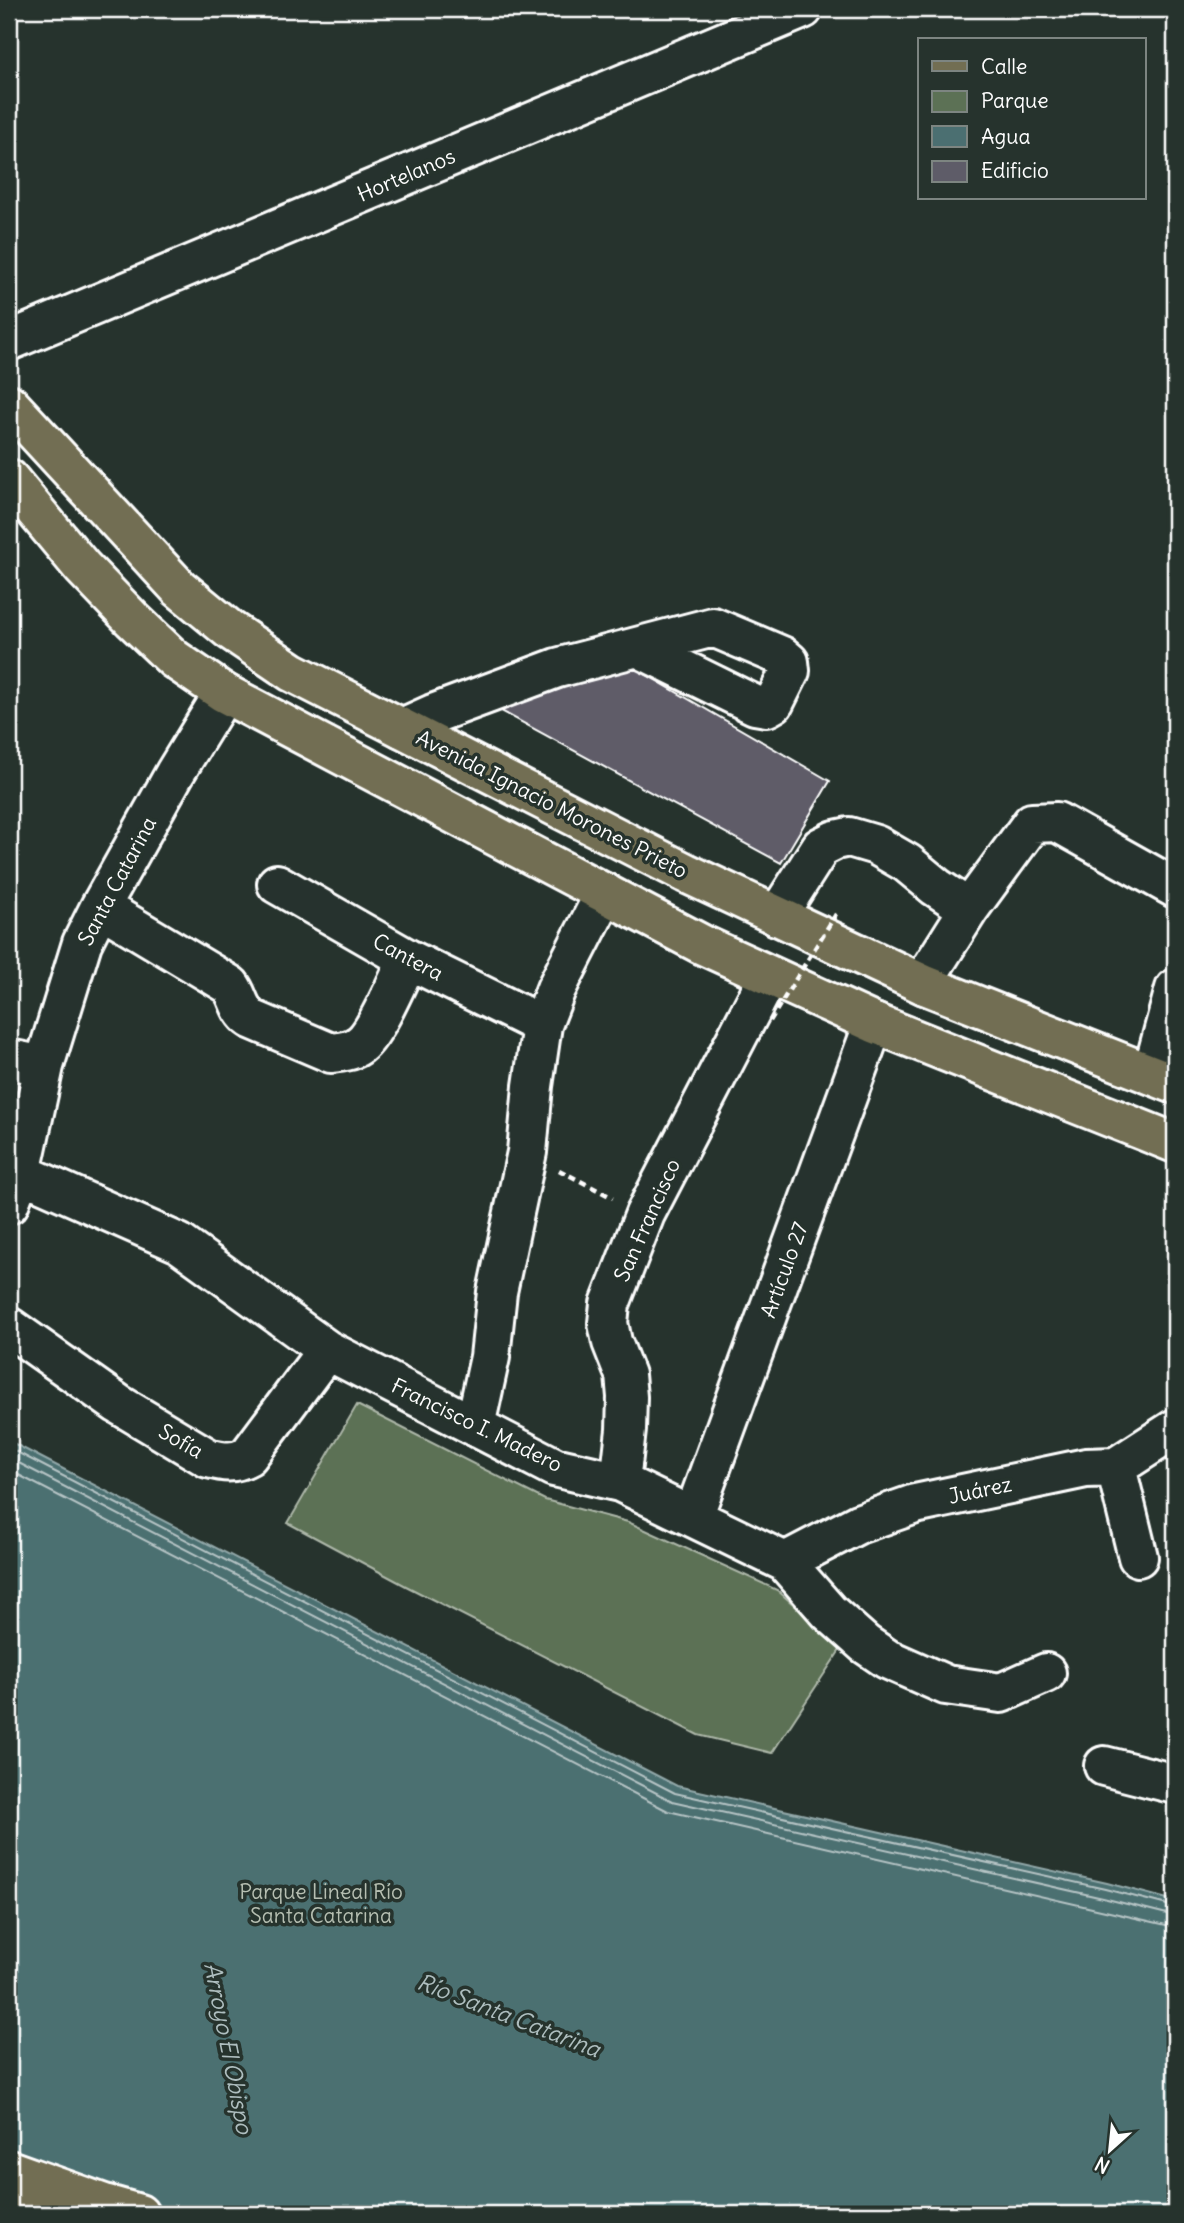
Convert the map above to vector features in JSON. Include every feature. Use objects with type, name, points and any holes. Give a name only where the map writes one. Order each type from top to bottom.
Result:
[{"type":"main road","name":"Avenida Ignacio Morones Prieto","points":[[9,404],[179,588],[230,629],[292,672],[686,873],[925,985],[1166,1070]]},
{"type":"main road","points":[[9,480],[82,567],[132,619],[174,659],[224,693],[703,945],[874,1023],[1175,1143]]},
{"type":"main road","points":[[9,2170],[139,2214]]},
{"type":"main road","points":[[9,2205],[39,2214]]},
{"type":"street","name":"Hortelanos","points":[[9,341],[803,9]]},
{"type":"street","points":[[402,728],[557,668],[637,647]]},
{"type":"street","name":"Santa Catarina","points":[[15,1188],[26,1063],[100,907],[175,773],[224,693]]},
{"type":"street","points":[[925,985],[933,966],[969,909],[1032,823],[1057,822],[1175,888]]},
{"type":"street","points":[[778,916],[821,847],[849,837],[876,845],[907,863],[969,909]]},
{"type":"street","name":"Cantera","points":[[277,884],[408,959],[542,1026]]},
{"type":"street","points":[[475,1426],[490,1357],[496,1292],[527,1152],[542,1026],[556,989],[605,893]]},
{"type":"street","points":[[100,907],[230,985],[236,992],[243,1014],[331,1053],[359,1046],[370,1035],[408,959]]},
{"type":"street","name":"San Francisco","points":[[620,1482],[627,1397],[625,1375],[612,1342],[608,1323],[610,1304],[645,1214],[769,975]]},
{"type":"street","points":[[1166,1070],[1175,989]]},
{"type":"street","name":"Artículo 27","points":[[693,1517],[874,1023]]},
{"type":"street","name":"Francisco I. Madero","points":[[15,1188],[179,1243],[327,1350],[554,1467],[620,1482],[785,1562],[829,1612],[865,1644],[887,1659],[946,1685],[1001,1693],[1046,1673]]},
{"type":"street","name":"Sofía","points":[[9,1327],[118,1404],[208,1458],[224,1463],[239,1461],[248,1456],[327,1350]]},
{"type":"street","name":"Juárez","points":[[785,1562],[858,1524],[915,1504],[1086,1468],[1116,1467],[1175,1429]]},
{"type":"street","points":[[1116,1467],[1138,1557]]},
{"type":"street","points":[[1104,1766],[1175,1784]]},
{"type":"path","points":[[770,1021],[836,915]]},
{"type":"path","points":[[527,1152],[645,1214]]},
{"type":"green space","points":[[357,1405],[545,1500],[628,1522],[777,1590],[842,1647],[772,1753],[698,1735],[288,1523]]},
{"type":"water","name":"Río Santa Catarina","points":[[9,1441],[677,1786],[1107,1883],[1175,1901],[1175,2214],[9,2214]]},
{"type":"building","points":[[626,663],[830,781],[781,863],[492,706]]},
{"type":"park label","name":"Parque Lineal Río Santa Catarina","points":[[321,1903]]},
{"type":"water label","name":"Arroyo El Obispo","points":[[229,2048]]}]
